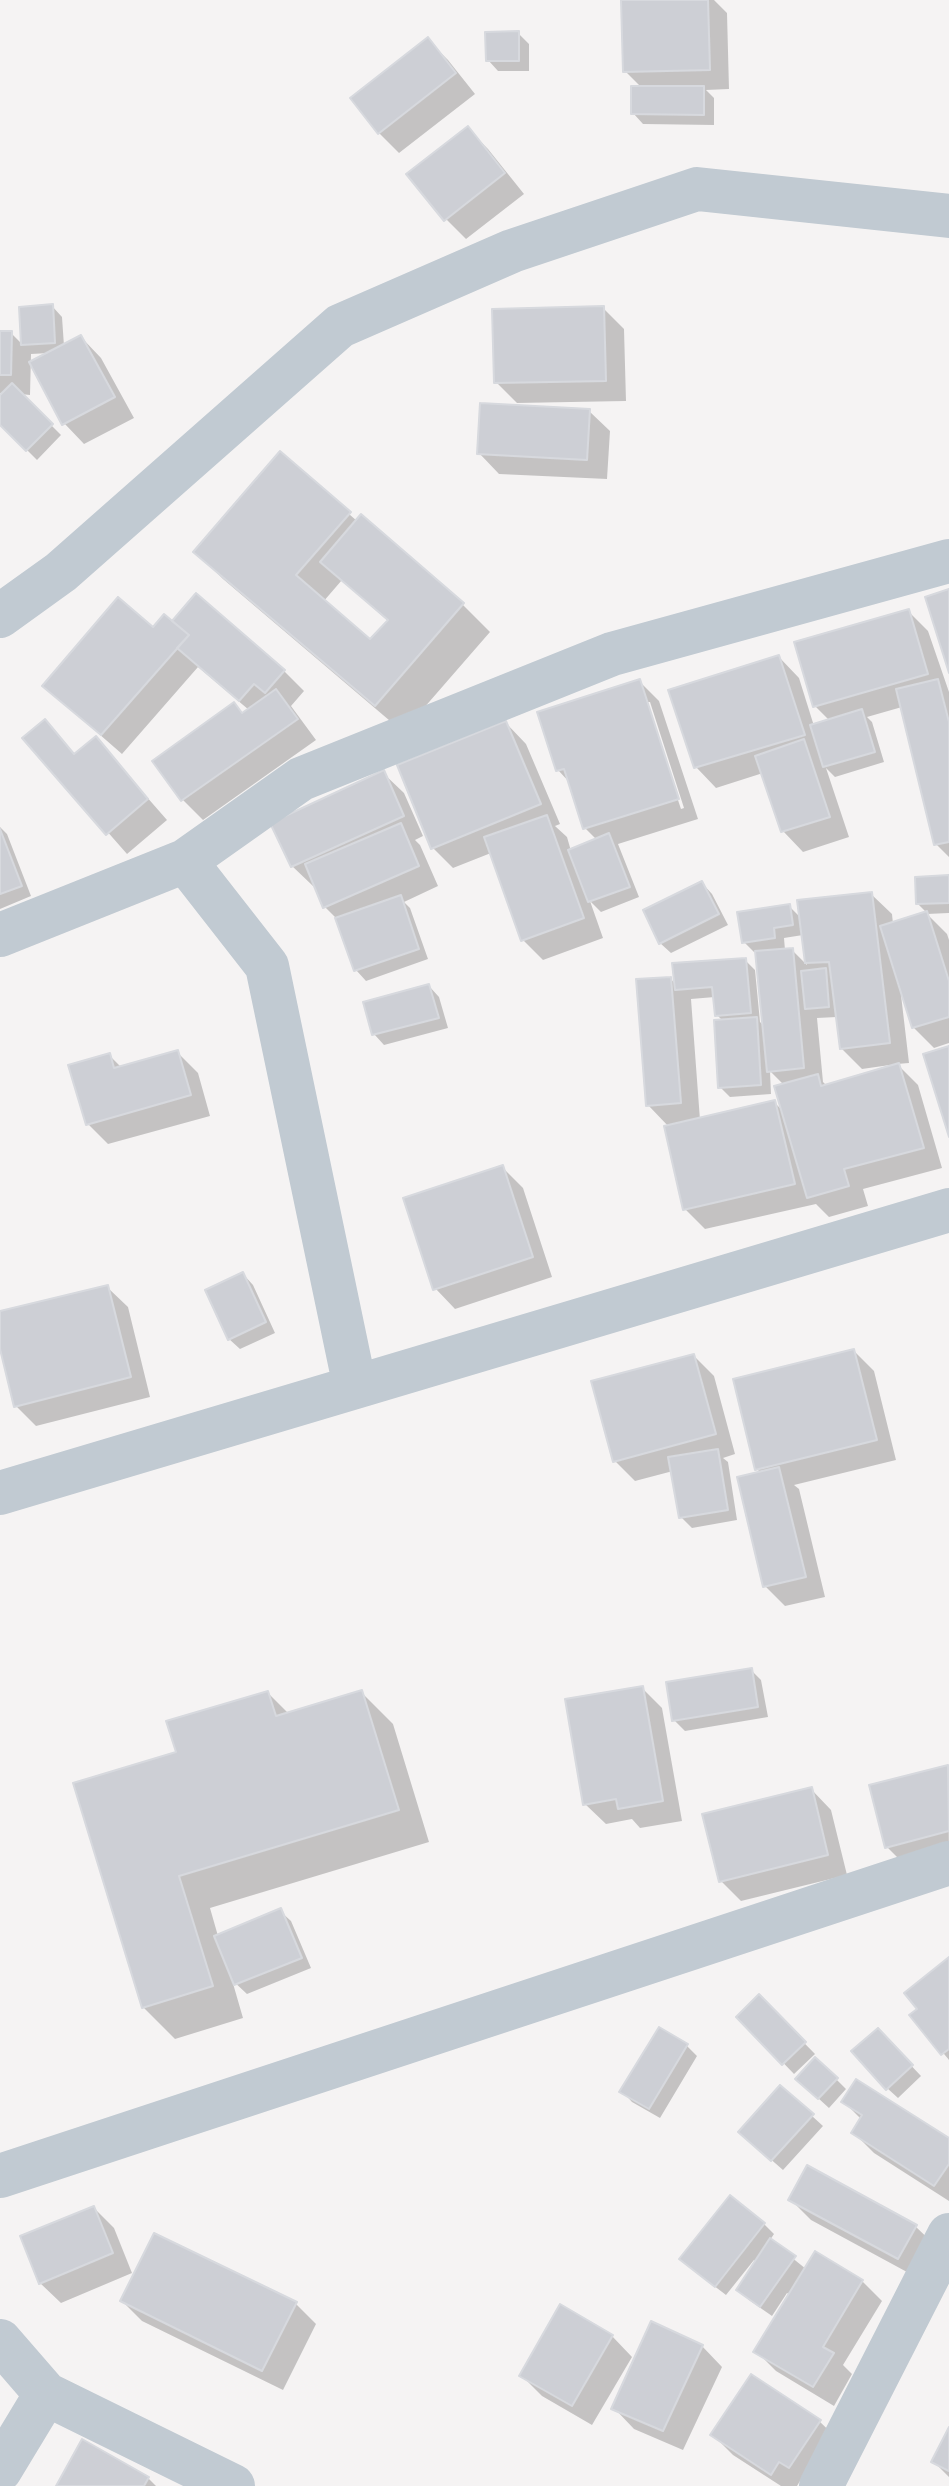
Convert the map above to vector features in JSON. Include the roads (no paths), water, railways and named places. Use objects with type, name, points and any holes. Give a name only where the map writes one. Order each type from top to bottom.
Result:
[{"type":"street","points":[[0,616],[61,572],[340,326],[512,251],[697,189],[949,216]]},
{"type":"street","points":[[0,935],[185,861],[301,779],[597,660],[949,561]]},
{"type":"street","points":[[185,861],[267,966],[355,1387]]},
{"type":"street","points":[[0,1493],[949,1210]]},
{"type":"street","points":[[0,2176],[949,1863]]},
{"type":"street","points":[[821,2486],[949,2235]]},
{"type":"street","points":[[0,2341],[46,2394],[233,2486]]},
{"type":"street","points":[[0,2470],[46,2394]]}]
